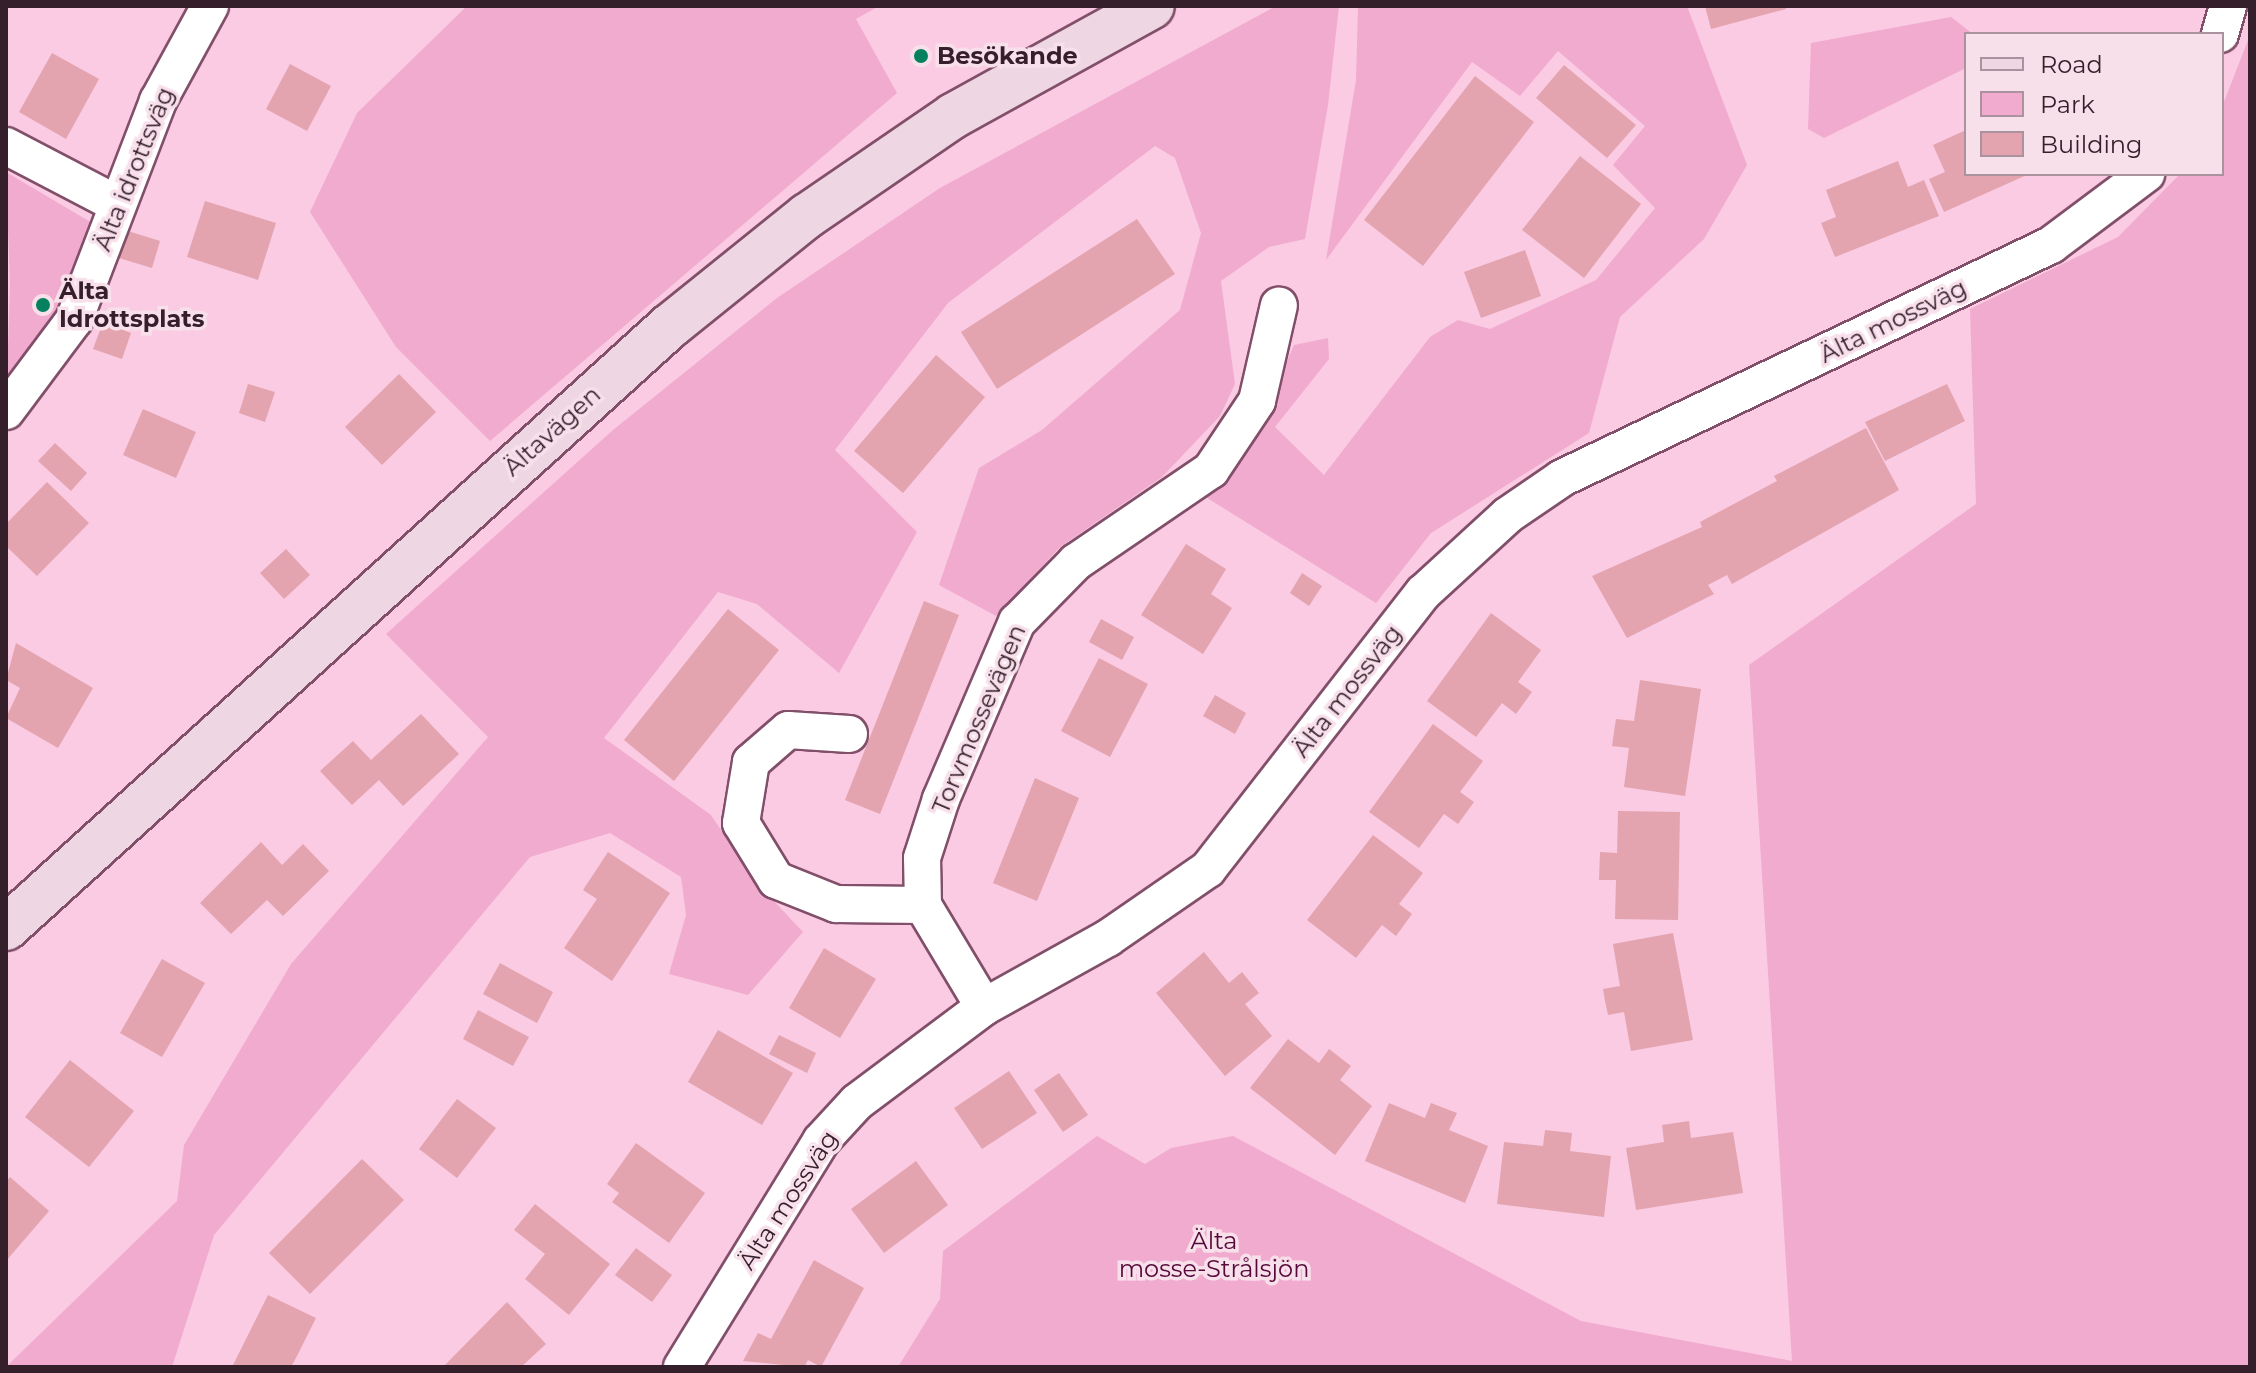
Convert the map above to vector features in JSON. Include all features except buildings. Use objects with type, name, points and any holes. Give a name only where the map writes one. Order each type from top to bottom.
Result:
[{"type":"main road","name":"Ältavägen","points":[[6,928],[695,306],[807,216],[953,116],[1152,6]]},
{"type":"street","name":"Älta idrottsväg","points":[[6,411],[74,320],[158,101],[210,6]]},
{"type":"street","points":[[2221,32],[2228,6]]},
{"type":"street","points":[[6,146],[117,204]]},
{"type":"street","name":"Älta mossväg","points":[[682,1367],[821,1141],[857,1102],[984,1007],[1108,938],[1208,869],[1423,593],[1508,515],[1562,478],[2051,245],[2143,176]]},
{"type":"street","name":"Torvmossevägen","points":[[984,1007],[923,905],[922,858],[941,799],[1017,622],[1076,562],[1211,470],[1257,401],[1279,305]]},
{"type":"street","points":[[849,734],[788,730],[751,762],[741,823],[776,880],[836,904],[923,905]]},
{"type":"green space","points":[[467,6],[879,6],[856,19],[897,93],[490,441],[396,347],[310,212],[357,113]]},
{"type":"green space","points":[[1276,6],[1339,6],[1328,105],[1305,239],[1269,247],[1221,281],[1235,384],[1220,416],[1162,477],[1060,547],[996,616],[939,585],[979,468],[1042,430],[1180,310],[1201,233],[1175,158],[1155,146],[948,303],[835,450],[917,532],[839,673],[757,604],[718,592],[604,738],[711,815],[754,880],[803,932],[748,995],[669,974],[686,915],[681,877],[610,833],[530,857],[214,1235],[172,1367],[6,1367],[177,1201],[184,1145],[291,964],[488,737],[386,634],[613,430],[777,298],[940,188]]},
{"type":"green space","points":[[1358,6],[1687,6],[1747,165],[1704,239],[1620,317],[1589,433],[1431,533],[1376,603],[1204,496],[1261,421],[1294,345],[1328,338],[1329,359],[1275,427],[1324,475],[1430,337],[1458,320],[1490,329],[1596,280],[1655,208],[1613,165],[1645,126],[1558,51],[1520,96],[1472,62],[1326,260],[1356,80]]},
{"type":"green space","points":[[1951,17],[1970,32],[1964,32],[1964,69],[1824,138],[1808,129],[1811,43]]},
{"type":"green space","name":"Älta mosse-Strålsjön","points":[[2250,35],[2250,1367],[898,1367],[940,1299],[943,1251],[1097,1136],[1145,1164],[1171,1148],[1233,1136],[1581,1321],[1792,1361],[1749,665],[1976,504],[1970,309],[2118,237],[2178,176],[2224,176],[2224,102]]},
{"type":"green space","name":"Älta Idrottsplats","points":[[6,172],[109,233],[6,411],[10,284]]},
{"type":"place","name":"Besökande","points":[[921,56]]},
{"type":"place","name":"Älta Idrottsplats","points":[[43,305]]}]
